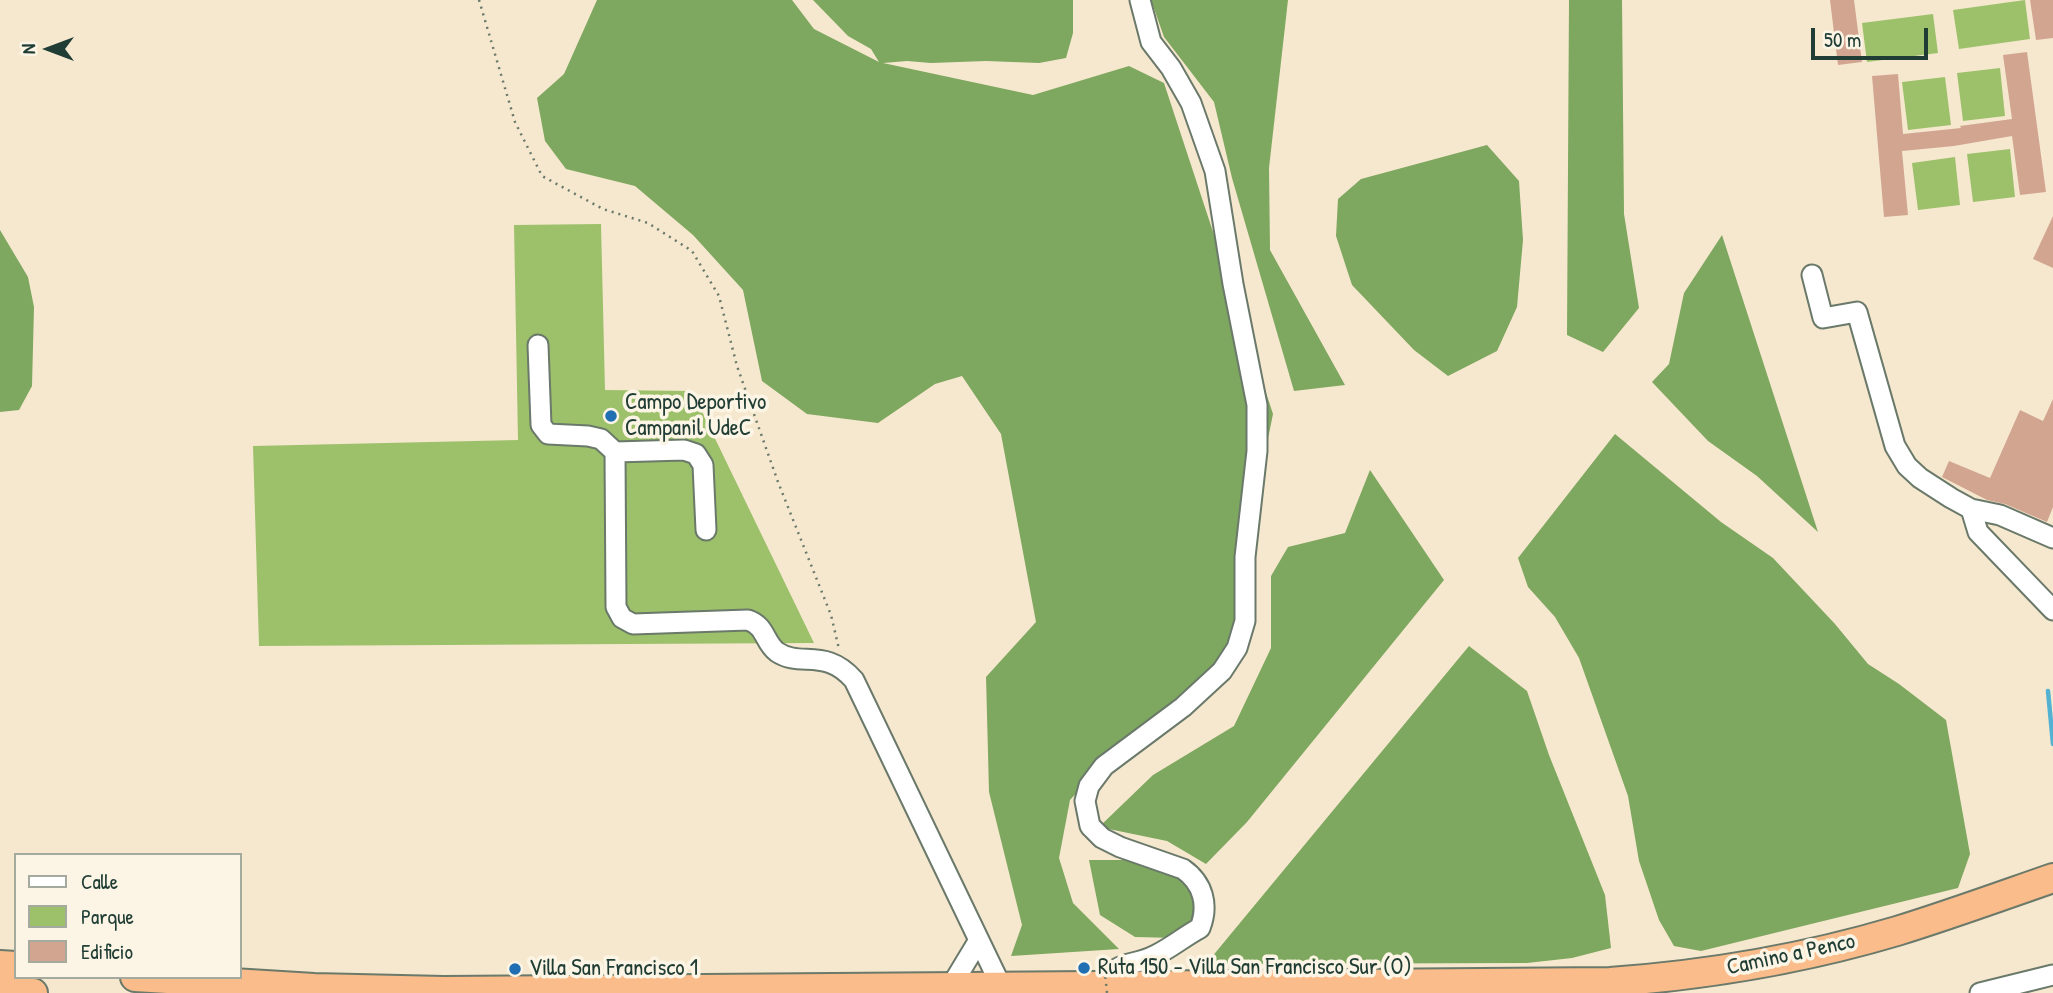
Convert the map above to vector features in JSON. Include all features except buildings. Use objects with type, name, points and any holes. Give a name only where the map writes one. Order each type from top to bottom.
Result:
[{"type":"highway","name":"Camino a Penco","points":[[163,979],[379,990],[1002,988],[1104,981],[1582,983],[1697,974],[1791,957],[1926,922],[2053,878]]},
{"type":"highway","name":"Camino a Penco","points":[[1674,993],[1751,981],[1861,956],[1939,934],[2053,896]]},
{"type":"highway","points":[[0,990],[33,993]]},
{"type":"street","points":[[1104,981],[1122,964],[1154,956],[1200,928],[1203,921],[1205,907],[1202,892],[1189,873],[1102,838],[1090,826],[1085,801],[1089,786],[1104,766],[1193,698],[1222,671],[1237,648],[1245,621],[1245,557],[1257,451],[1255,386],[1233,284],[1215,171],[1191,103],[1171,68],[1151,42],[1140,0]]},
{"type":"street","points":[[1812,275],[1823,318],[1857,312],[1895,446],[1907,466],[1920,478],[1971,509],[2000,515],[2053,538]]},
{"type":"street","points":[[538,345],[541,425],[548,434],[601,439],[615,452],[684,450],[696,454],[703,465],[706,530]]},
{"type":"street","points":[[615,452],[616,607],[622,618],[633,624],[748,620],[758,623],[777,652],[790,657],[826,660],[844,669],[854,680],[1002,988]]},
{"type":"street","points":[[1971,509],[1978,532],[2053,610]]},
{"type":"street","points":[[950,988],[979,940]]},
{"type":"street","points":[[1980,993],[2053,975]]},
{"type":"path","points":[[479,0],[515,122],[542,176],[603,209],[648,223],[692,251],[719,296],[737,366],[778,482],[831,615],[844,669]]},
{"type":"green space","points":[[597,0],[792,0],[814,29],[879,62],[871,49],[848,36],[813,0],[1073,0],[1073,33],[1066,58],[1039,63],[883,63],[1033,95],[1129,66],[1164,83],[1273,414],[1248,537],[1242,642],[1118,748],[1070,800],[1059,858],[1073,903],[1119,949],[1011,956],[1022,925],[989,792],[986,677],[1036,622],[1001,434],[962,376],[935,384],[878,423],[807,414],[762,381],[743,290],[693,235],[635,186],[566,169],[545,141],[537,98],[564,74]]},
{"type":"green space","points":[[1151,0],[1288,0],[1269,168],[1270,250],[1345,385],[1294,391],[1232,178],[1214,102],[1164,37]]},
{"type":"green space","points":[[1569,0],[1622,0],[1624,214],[1639,308],[1603,352],[1567,335]]},
{"type":"green space","points":[[2025,0],[2030,39],[1959,49],[1953,10]]},
{"type":"green space","points":[[1933,14],[1938,53],[1867,62],[1862,23]]},
{"type":"green space","points":[[2000,68],[2005,116],[1963,121],[1957,73]]},
{"type":"green space","points":[[1945,77],[1951,125],[1908,130],[1902,82]]},
{"type":"green space","points":[[1487,145],[1519,181],[1523,240],[1517,307],[1497,351],[1448,376],[1414,350],[1352,285],[1336,236],[1338,199],[1361,179]]},
{"type":"green space","points":[[2010,149],[2015,197],[1973,202],[1967,154]]},
{"type":"green space","points":[[1955,157],[1960,205],[1918,210],[1912,163]]},
{"type":"green space","name":"Campo Deportivo Campanil UdeC","points":[[601,224],[605,390],[692,391],[814,643],[259,646],[253,446],[518,440],[514,225]]},
{"type":"green space","points":[[0,230],[28,277],[34,307],[32,386],[19,410],[0,412]]},
{"type":"green space","points":[[1722,235],[1818,532],[1757,476],[1708,441],[1652,382],[1669,364],[1684,293]]},
{"type":"green space","points":[[1615,434],[1721,522],[1773,558],[1835,624],[1868,664],[1946,720],[1970,854],[1958,888],[1701,951],[1674,946],[1659,920],[1639,861],[1628,796],[1579,658],[1555,617],[1528,587],[1518,558]]},
{"type":"green space","points":[[1370,470],[1444,580],[1247,822],[1206,864],[1167,841],[1099,827],[1153,775],[1234,726],[1271,648],[1271,576],[1288,547],[1345,533]]},
{"type":"green space","points":[[1469,646],[1527,691],[1549,755],[1605,895],[1611,948],[1572,958],[1527,963],[1206,964]]},
{"type":"green space","points":[[1089,860],[1129,860],[1173,867],[1207,898],[1177,938],[1135,937],[1100,915]]},
{"type":"waterway","points":[[2048,691],[2053,744]]},
{"type":"place","name":"Campo Deportivo Campanil UdeC","points":[[611,416]]},
{"type":"place","name":"Ruta 150 - Villa San Francisco Sur (O)","points":[[1084,968]]},
{"type":"place","name":"Villa San Francisco 1","points":[[515,969]]}]
